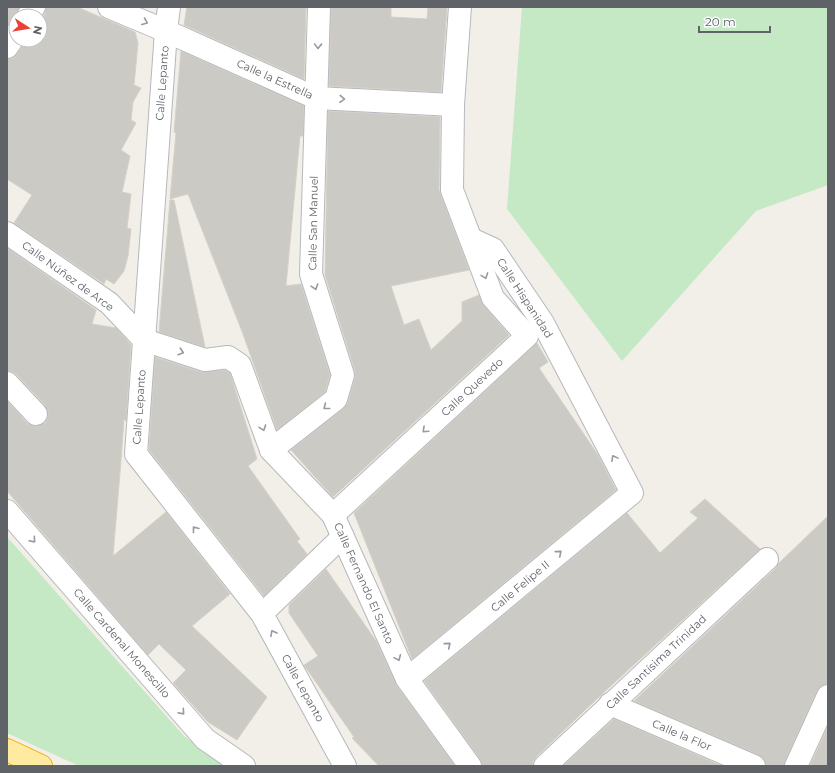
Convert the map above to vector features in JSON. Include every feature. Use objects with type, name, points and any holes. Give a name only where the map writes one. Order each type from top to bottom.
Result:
[{"type":"highway","points":[[7,750],[41,766]]},
{"type":"street","name":"Calle la Estrella","points":[[108,7],[166,30],[316,98],[453,105]]},
{"type":"street","name":"Calle Lepanto","points":[[169,7],[166,30],[136,454],[262,614],[345,766]]},
{"type":"street","name":"Calle San Manuel","points":[[271,450],[336,399],[343,375],[311,274],[319,7]]},
{"type":"street","points":[[460,7],[453,105],[452,190],[471,239]]},
{"type":"street","name":"Calle Núñez de Arce","points":[[7,232],[109,303],[144,340]]},
{"type":"street","name":"Calle Hispanidad","points":[[471,239],[493,249],[543,323],[632,493]]},
{"type":"street","name":"Calle Quevedo","points":[[333,515],[527,336],[493,298],[471,239]]},
{"type":"street","name":"Calle Fernando El Santo","points":[[144,340],[205,360],[228,357],[240,365],[271,450],[333,515],[407,679],[470,766]]},
{"type":"street","points":[[7,383],[36,414]]},
{"type":"street","name":"Calle Felipe II","points":[[407,679],[632,493]]},
{"type":"street","name":"Calle Cardenal Monescillo","points":[[7,511],[205,739],[244,766]]},
{"type":"street","points":[[262,614],[343,536]]},
{"type":"street","name":"Calle Santísima Trinidad","points":[[545,766],[766,559]]},
{"type":"street","points":[[796,766],[828,696]]},
{"type":"street","name":"Calle la Flor","points":[[610,704],[754,766]]},
{"type":"green space","points":[[522,7],[828,7],[828,185],[756,211],[622,361],[507,209]]},
{"type":"green space","points":[[7,537],[184,736],[226,766],[79,766],[7,733]]},
{"type":"building","points":[[7,7],[19,7],[8,8],[7,26]]},
{"type":"building","points":[[77,7],[135,32],[138,43],[134,85],[141,88],[133,102],[131,120],[136,123],[121,150],[130,156],[122,192],[131,194],[127,228],[131,229],[128,256],[124,271],[114,284],[106,279],[104,284],[14,223],[32,195],[7,179],[7,59],[13,58],[21,48],[48,48],[48,8],[46,8]]},
{"type":"building","points":[[187,7],[306,7],[304,79],[184,25]]},
{"type":"building","points":[[331,7],[391,7],[391,17],[427,19],[428,7],[447,7],[441,92],[329,86]]},
{"type":"building","points":[[181,51],[304,106],[303,136],[300,136],[286,286],[301,284],[330,375],[325,392],[277,430],[243,334],[188,194],[170,199]]},
{"type":"building","points":[[328,111],[440,117],[439,190],[469,270],[391,286],[404,325],[419,319],[431,350],[462,321],[462,302],[479,295],[484,306],[509,335],[333,497],[291,450],[344,408],[348,402],[355,378],[355,371],[325,275]]},
{"type":"building","points":[[170,200],[174,200],[205,347],[159,332]]},
{"type":"building","points":[[7,248],[96,310],[92,324],[116,328],[131,345],[126,421],[124,419],[113,556],[166,512],[230,594],[192,626],[267,697],[237,740],[208,722],[173,683],[186,670],[159,644],[148,655],[7,491],[7,401],[27,423],[33,426],[39,426],[45,423],[48,418],[48,412],[45,405],[16,374],[11,371],[7,371]]},
{"type":"building","points":[[537,343],[548,362],[539,368],[598,455],[616,490],[412,659],[354,513]]},
{"type":"building","points":[[155,357],[201,372],[225,370],[230,373],[257,459],[248,466],[300,539],[297,541],[307,554],[264,596],[149,450]]},
{"type":"building","points":[[705,499],[760,549],[602,694],[536,757],[533,762],[533,766],[482,766],[480,759],[424,681],[627,513],[660,553],[698,518],[690,512]]},
{"type":"building","points":[[828,516],[828,684],[821,686],[817,691],[784,766],[766,766],[764,759],[759,755],[634,701],[776,568],[778,564]]},
{"type":"building","points":[[326,569],[376,641],[397,686],[455,766],[379,766],[352,738],[354,737],[304,665],[318,656],[289,613],[289,605]]},
{"type":"building","points":[[614,719],[722,766],[563,766]]},
{"type":"building","points":[[828,726],[828,766],[810,766]]}]
